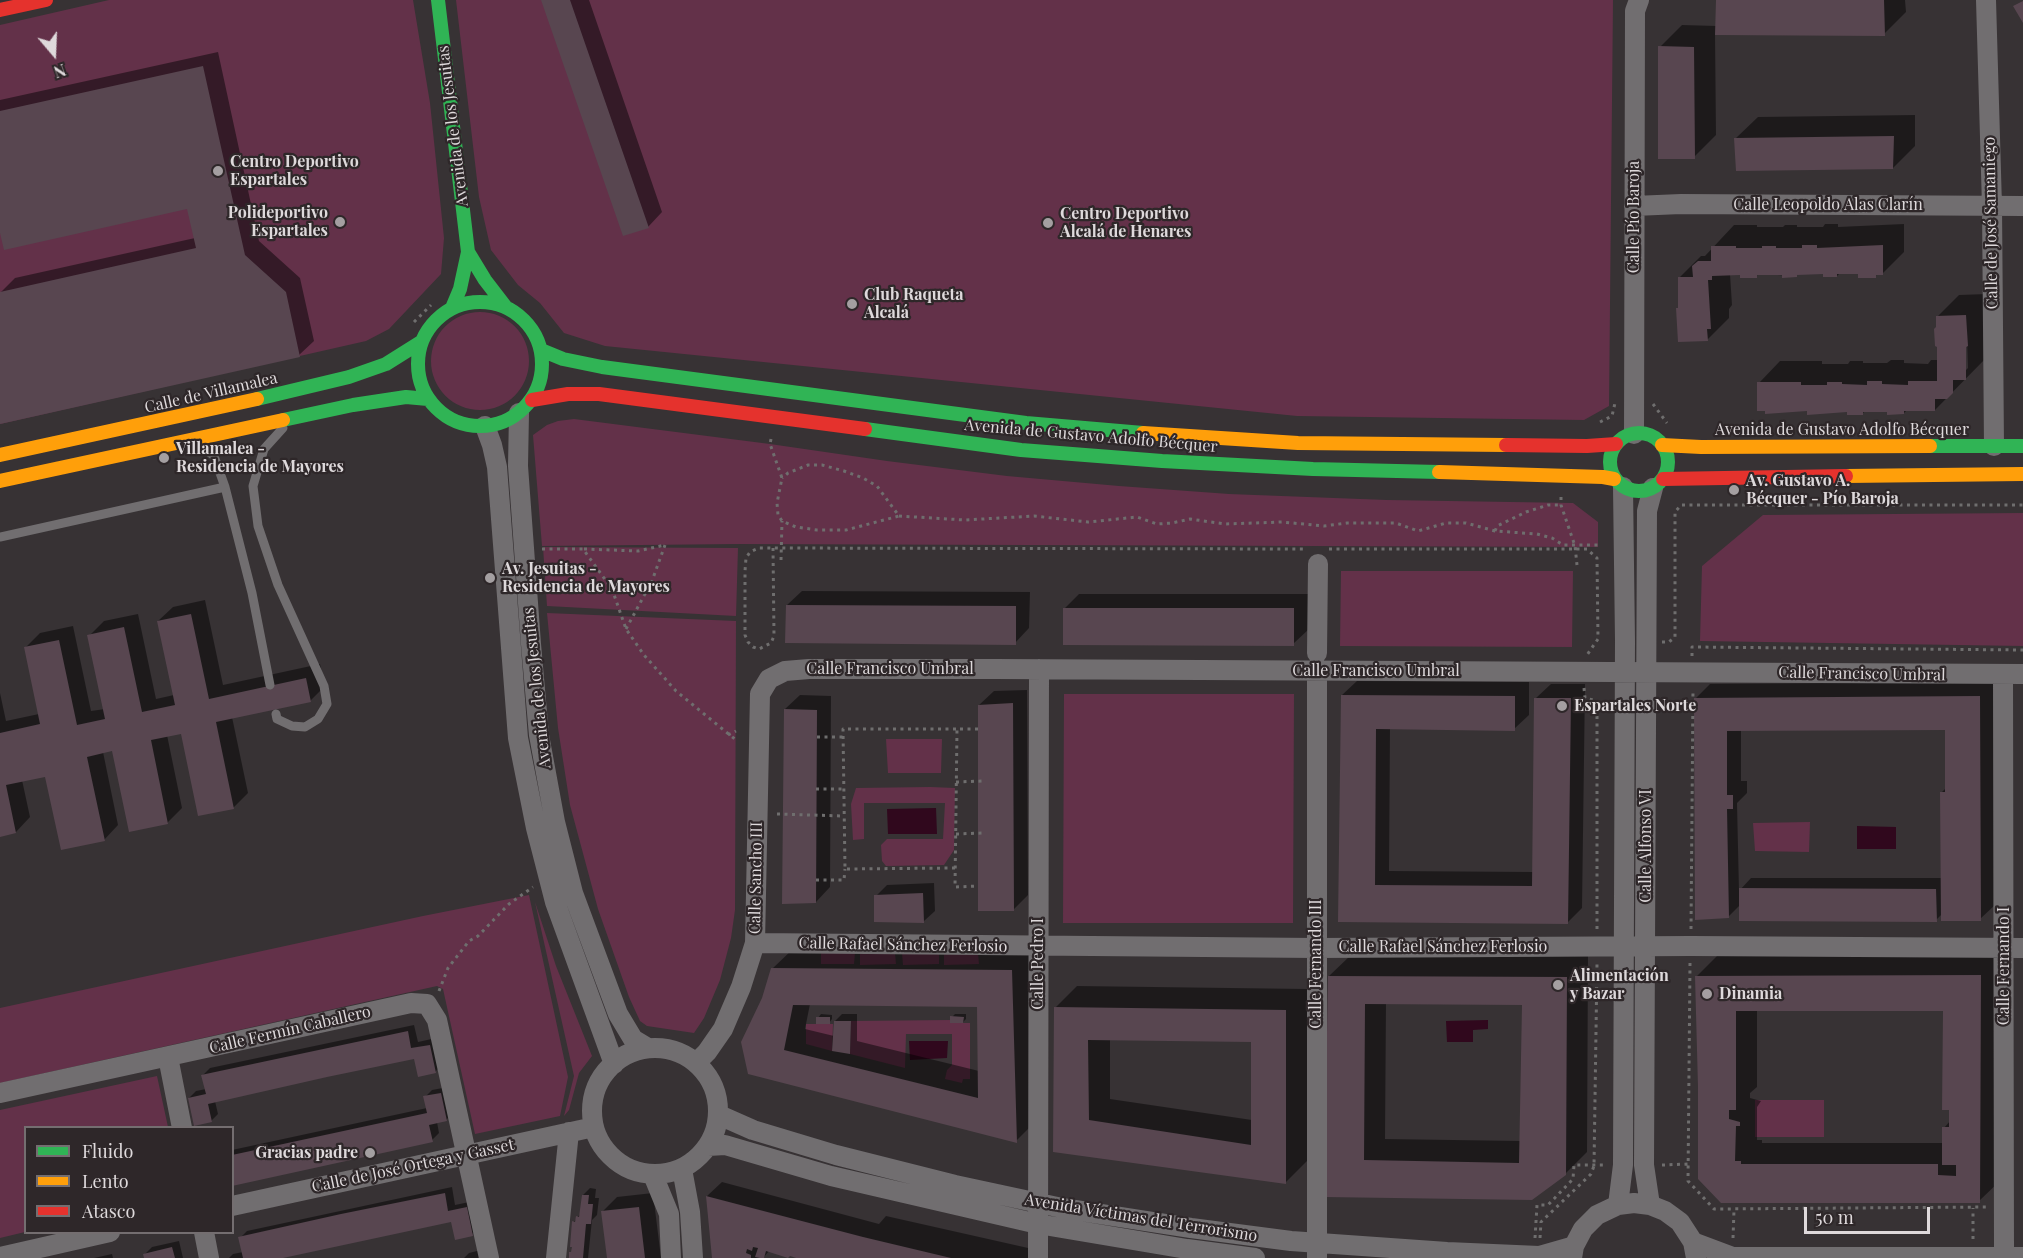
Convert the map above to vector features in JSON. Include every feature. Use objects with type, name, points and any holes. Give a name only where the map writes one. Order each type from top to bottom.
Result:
[{"type":"main road","points":[[0,10],[46,0]]},
{"type":"main road","name":"Avenida de los Jesuitas","points":[[438,0],[468,252],[460,289],[452,308]]},
{"type":"main road","name":"Avenida de los Jesuitas","points":[[468,252],[485,280],[505,306]]},
{"type":"main road","points":[[478,301],[505,306],[521,316],[534,332],[542,350],[543,369],[538,389],[525,406],[503,422],[472,426],[455,421],[440,412],[428,399],[419,378],[417,362],[421,342],[432,324],[452,308],[478,301]]},
{"type":"main road","name":"Calle de Villamalea","points":[[0,455],[186,416],[349,377],[386,364],[421,342]]},
{"type":"main road","name":"Avenida de Gustavo Adolfo Bécquer","points":[[542,350],[563,359],[603,367],[1026,423],[1164,435],[1298,443],[1587,446],[1616,444]]},
{"type":"main road","name":"Avenida de Gustavo Adolfo Bécquer","points":[[525,406],[568,394],[599,394],[1021,450],[1162,461],[1313,469],[1603,477],[1619,483]]},
{"type":"main road","points":[[0,482],[353,405],[406,397],[428,399]]},
{"type":"main road","points":[[1658,483],[1668,462],[1662,445],[1656,439],[1645,434],[1634,434],[1616,444],[1611,452],[1610,461],[1619,483],[1632,491],[1642,491],[1658,483],[1701,477],[2023,474]]},
{"type":"main road","name":"Avenida de Gustavo Adolfo Bécquer","points":[[1662,445],[1701,447],[2023,446]]},
{"type":"street","name":"Calle Pío Baroja","points":[[1634,434],[1635,11],[1639,0]]},
{"type":"street","name":"Calle de José Samaniego","points":[[1986,0],[1992,206],[1994,446]]},
{"type":"street","name":"Calle Leopoldo Alas Clarín","points":[[1634,206],[1681,204],[2023,206]]},
{"type":"street","name":"Avenida de los Jesuitas","points":[[525,406],[518,466],[539,735],[555,822],[573,893],[618,1014],[633,1039],[648,1048]]},
{"type":"street","name":"Avenida de los Jesuitas","points":[[485,426],[497,467],[519,738],[536,828],[555,902],[614,1064]]},
{"type":"street","name":"Calle Alfonso VI","points":[[1618,1205],[1623,1165],[1625,671],[1619,483]]},
{"type":"street","name":"Calle Alfonso VI","points":[[1650,1205],[1644,1165],[1647,511],[1658,483]]},
{"type":"street","name":"Calle Fernando III","points":[[1315,554],[1317,1251]]},
{"type":"street","name":"Calle Francisco Umbral","points":[[758,714],[760,694],[769,679],[785,671],[809,669],[1039,669],[1317,662],[1584,671],[2023,674]]},
{"type":"street","name":"Calle Pedro I","points":[[1038,1258],[1039,669]]},
{"type":"street","name":"Calle Fernando I","points":[[2003,674],[2013,948],[2004,1207],[2010,1257]]},
{"type":"street","name":"Calle Sancho III","points":[[696,1063],[723,1029],[741,987],[755,943],[758,714]]},
{"type":"street","name":"Calle Rafael Sánchez Ferlosio","points":[[755,943],[1316,948],[1691,946],[2013,948]]},
{"type":"street","name":"Calle Fermín Caballero","points":[[0,1093],[411,1003],[427,1004],[437,1020],[467,1154]]},
{"type":"street","points":[[648,1048],[672,1050],[696,1063],[711,1080],[717,1095],[719,1114],[716,1131],[708,1146],[697,1159],[682,1169],[668,1174],[653,1175],[632,1171],[614,1160],[601,1144],[594,1127],[592,1113],[596,1089],[602,1078],[614,1064],[630,1054],[648,1048]]},
{"type":"street","points":[[168,1057],[182,1126]]},
{"type":"street","name":"Avenida Víctimas del Terrorismo","points":[[719,1114],[753,1130],[836,1155],[955,1185],[1038,1203],[1317,1251],[1537,1255],[1573,1252]]},
{"type":"street","name":"Calle de José Ortega y Gasset","points":[[234,1206],[594,1127]]},
{"type":"street","points":[[556,1258],[570,1132]]},
{"type":"street","name":"Avenida Víctimas del Terrorismo","points":[[708,1146],[725,1145],[831,1176],[1038,1224],[1255,1258]]},
{"type":"street","points":[[467,1154],[489,1258]]},
{"type":"street","points":[[682,1169],[690,1212],[693,1258]]},
{"type":"street","points":[[653,1175],[669,1214],[671,1258]]},
{"type":"street","points":[[1573,1252],[1583,1228],[1597,1215],[1618,1205],[1634,1203],[1650,1205],[1665,1211],[1680,1222],[1695,1250],[1733,1257],[2010,1257]]},
{"type":"street","points":[[0,1257],[55,1251],[107,1234]]},
{"type":"street","points":[[204,1234],[209,1258]]},
{"type":"lane","points":[[276,714],[277,718],[292,726],[305,727],[318,719],[327,704],[324,686],[278,585],[258,526],[253,486],[264,449],[276,433],[296,418]]},
{"type":"lane","points":[[192,440],[214,456],[225,487],[252,593],[270,685]]},
{"type":"lane","points":[[0,537],[225,487]]},
{"type":"path","points":[[413,323],[435,300]]},
{"type":"path","points":[[771,437],[771,444],[782,478],[777,503],[778,515],[782,521],[796,527],[846,530],[899,516],[965,520],[1034,516],[1088,522],[1137,517],[1157,524],[1190,519],[1225,524],[1282,522],[1324,526],[1396,523],[1418,531],[1446,523],[1466,523],[1495,531],[1537,534],[1552,538],[1563,545],[1587,549],[1596,558],[1598,639],[1584,659],[1585,698],[1597,701],[1594,1166],[1591,1174],[1540,1222],[1537,1255]]},
{"type":"path","points":[[782,478],[808,465],[822,465],[844,471],[877,486],[899,516]]},
{"type":"path","points":[[1561,496],[1561,505],[1575,548],[1577,564]]},
{"type":"path","points":[[1495,531],[1497,526],[1526,512],[1548,505],[1561,505]]},
{"type":"path","points":[[1647,641],[1669,642],[1675,637],[1674,512],[1681,505],[2023,505]]},
{"type":"path","points":[[781,560],[782,521]]},
{"type":"path","points":[[537,549],[638,551],[665,545],[652,581],[626,629]]},
{"type":"path","points":[[773,548],[774,636],[771,643],[759,649],[748,642],[745,635],[746,558],[750,552],[759,548],[773,548],[781,549],[1315,554],[1575,548],[1601,545]]},
{"type":"path","points":[[583,549],[612,589],[626,629],[644,655],[676,691],[736,740]]},
{"type":"path","points":[[1598,639],[1625,641]]},
{"type":"path","points":[[2004,1207],[1714,1209],[1688,1181],[1692,647],[2023,650]]},
{"type":"path","points":[[816,880],[844,880],[843,729],[978,729]]},
{"type":"path","points":[[957,729],[955,887],[978,886]]},
{"type":"path","points":[[728,735],[736,730]]},
{"type":"path","points":[[816,737],[844,737]]},
{"type":"path","points":[[956,782],[983,781]]},
{"type":"path","points":[[816,789],[844,789]]},
{"type":"path","points":[[777,814],[844,816]]},
{"type":"path","points":[[956,834],[983,833]]},
{"type":"path","points":[[845,869],[956,868]]},
{"type":"path","points":[[439,991],[448,968],[469,941],[478,936],[509,904],[534,886]]},
{"type":"path","points":[[1644,1165],[1688,1164]]},
{"type":"path","points":[[1537,1255],[1537,1205],[1548,1205],[1574,1179],[1574,1165],[1623,1165]]},
{"type":"path","points":[[1972,1256],[1973,1208]]},
{"type":"path","points":[[1733,1257],[1734,1209]]},
{"type":"shaded area","name":"Centro Deportivo Espartales","points":[[109,0],[413,0],[430,103],[444,238],[441,274],[389,329],[366,341],[0,424],[0,25]]},
{"type":"shaded area","name":"Centro Deportivo Alcalá de Henares","points":[[456,0],[1613,0],[1609,406],[1584,420],[1297,416],[605,346],[564,333],[540,303],[518,285],[491,250],[479,197]]},
{"type":"shaded area","points":[[480,312],[499,316],[514,327],[525,342],[529,361],[525,380],[514,395],[499,406],[480,410],[461,406],[446,395],[435,380],[431,361],[435,342],[446,327],[461,316]]},
{"type":"shaded area","points":[[574,419],[1007,476],[1119,486],[1229,494],[1387,500],[1573,503],[1598,522],[1598,547],[738,544],[542,546],[533,435],[547,425]]},
{"type":"shaded area","points":[[2023,513],[2023,646],[1700,641],[1702,566],[1763,515]]},
{"type":"shaded area","points":[[543,547],[738,548],[736,616],[547,606]]},
{"type":"shaded area","points":[[1341,571],[1573,571],[1572,647],[1340,646]]},
{"type":"shaded area","points":[[547,613],[736,621],[735,910],[731,938],[720,980],[704,1018],[694,1033],[647,1026],[640,1021],[629,997],[598,909],[570,805],[558,728]]},
{"type":"shaded area","points":[[1064,694],[1294,694],[1293,923],[1063,923]]},
{"type":"shaded area","points":[[886,739],[942,739],[941,773],[888,773]]},
{"type":"shaded area","points":[[856,788],[955,788],[954,850],[944,865],[886,866],[882,861],[881,845],[887,839],[943,839],[945,803],[864,803],[864,839],[853,840],[851,804]]},
{"type":"shaded area","points":[[936,808],[937,834],[888,834],[887,809]]},
{"type":"shaded area","points":[[1810,822],[1809,852],[1755,851],[1753,823]]},
{"type":"shaded area","points":[[1857,826],[1896,827],[1896,849],[1857,849]]},
{"type":"shaded area","points":[[529,895],[568,1077],[560,1116],[475,1134],[443,989],[437,986],[0,1083],[0,1008]]},
{"type":"shaded area","points":[[535,902],[556,966],[592,1056],[579,1073],[569,1110],[564,1116],[574,1076]]},
{"type":"shaded area","points":[[821,953],[855,953],[854,964],[821,964]]},
{"type":"shaded area","points":[[860,953],[895,953],[896,964],[860,965]]},
{"type":"shaded area","points":[[902,953],[939,953],[939,964],[903,965]]},
{"type":"shaded area","points":[[944,953],[978,953],[979,964],[944,965]]},
{"type":"shaded area","points":[[950,1020],[950,1023],[970,1023],[970,1079],[963,1079],[962,1083],[945,1079],[947,1070],[952,1065],[952,1034],[906,1034],[905,1068],[850,1054],[851,1021]]},
{"type":"shaded area","points":[[1488,1020],[1488,1029],[1473,1030],[1473,1042],[1447,1042],[1446,1021]]},
{"type":"shaded area","points":[[806,1024],[833,1024],[832,1051],[806,1044]]},
{"type":"shaded area","points":[[909,1041],[948,1041],[947,1058],[910,1060]]},
{"type":"shaded area","points":[[157,1076],[168,1126],[24,1126],[24,1232],[0,1238],[0,1110]]},
{"type":"shaded area","points":[[1755,1100],[1824,1100],[1824,1137],[1755,1137]]},
{"type":"building","points":[[541,0],[570,0],[649,228],[623,236]]},
{"type":"building","points":[[1716,0],[1884,0],[1885,36],[1715,35]]},
{"type":"building","points":[[2023,1],[2023,23],[2013,6]]},
{"type":"building","points":[[1658,46],[1694,47],[1695,159],[1658,159]]},
{"type":"building","points":[[203,66],[245,255],[286,292],[300,357],[0,424],[0,292],[196,248],[187,209],[4,250],[0,233],[0,111]]},
{"type":"building","points":[[1894,136],[1893,169],[1736,171],[1734,138]]},
{"type":"building","points":[[1802,245],[1817,245],[1817,248],[1883,245],[1883,275],[1876,275],[1876,278],[1858,278],[1858,274],[1837,274],[1837,277],[1823,277],[1823,274],[1797,275],[1797,277],[1782,278],[1782,275],[1757,275],[1757,278],[1740,278],[1740,275],[1712,276],[1712,280],[1708,280],[1711,329],[1707,329],[1708,341],[1678,342],[1676,308],[1678,308],[1678,277],[1693,277],[1692,266],[1698,261],[1711,261],[1711,246],[1802,248]]},
{"type":"building","points":[[1966,315],[1968,346],[1966,347],[1966,380],[1953,380],[1953,393],[1947,399],[1935,399],[1935,411],[1904,411],[1904,414],[1887,415],[1887,412],[1863,412],[1863,415],[1847,415],[1847,412],[1807,415],[1807,411],[1765,414],[1765,411],[1757,411],[1757,382],[1801,382],[1801,385],[1827,385],[1827,382],[1842,382],[1842,384],[1867,385],[1867,381],[1882,381],[1882,384],[1908,385],[1908,381],[1937,381],[1937,347],[1935,346],[1934,329],[1936,316]]},
{"type":"building","points":[[786,605],[1016,606],[1016,645],[785,643]]},
{"type":"building","points":[[1063,608],[1294,608],[1294,646],[1063,645]]},
{"type":"building","points":[[191,614],[209,699],[306,678],[311,702],[216,722],[234,809],[198,816],[181,734],[151,740],[168,824],[129,832],[112,751],[87,757],[105,841],[61,850],[45,777],[6,785],[16,833],[0,837],[0,733],[40,724],[24,647],[59,640],[77,725],[105,719],[87,635],[124,627],[142,712],[175,705],[157,621]]},
{"type":"building","points":[[1341,695],[1515,696],[1515,731],[1376,729],[1375,885],[1532,886],[1534,698],[1571,698],[1568,924],[1338,922]]},
{"type":"building","points":[[1980,696],[1981,921],[1941,921],[1940,792],[1945,792],[1945,730],[1727,731],[1727,795],[1733,795],[1733,809],[1727,809],[1729,918],[1695,920],[1694,698]]},
{"type":"building","points":[[1013,703],[1014,911],[978,911],[978,705]]},
{"type":"building","points":[[784,709],[817,710],[816,903],[782,904]]},
{"type":"building","points":[[1739,888],[1936,889],[1937,922],[1739,921]]},
{"type":"building","points":[[923,893],[924,923],[874,922],[874,895]]},
{"type":"building","points":[[771,968],[1012,970],[1017,1143],[748,1074],[741,1042],[762,998]],"holes":[[[793,1005],[977,1007],[978,1098],[784,1050]]]},
{"type":"building","points":[[1981,975],[1980,1203],[1721,1203],[1698,1179],[1695,976]],"holes":[[[1736,1011],[1943,1011],[1942,1110],[1949,1110],[1949,1127],[1942,1127],[1942,1165],[1956,1165],[1956,1176],[1938,1175],[1938,1164],[1741,1164],[1741,1161],[1735,1161],[1736,1126],[1740,1126],[1740,1122],[1729,1119],[1729,1110],[1736,1110]]]},
{"type":"building","points":[[1328,976],[1567,977],[1566,1175],[1532,1200],[1324,1197]],"holes":[[[1365,1004],[1522,1005],[1519,1163],[1364,1160]]]},
{"type":"building","points":[[1054,1007],[1286,1010],[1286,1184],[1053,1152]],"holes":[[[1088,1040],[1251,1042],[1251,1145],[1089,1120]]]},
{"type":"building","points":[[950,1016],[964,1017],[963,1023],[950,1023]]},
{"type":"building","points":[[816,1017],[830,1017],[830,1024],[816,1024]]},
{"type":"building","points":[[834,1021],[851,1021],[850,1054],[832,1051]]},
{"type":"building","points":[[408,1031],[411,1048],[430,1045],[436,1073],[418,1077],[414,1059],[327,1077],[208,1104],[212,1122],[194,1126],[188,1098],[206,1094],[201,1075]]},
{"type":"building","points":[[441,1093],[447,1121],[429,1125],[433,1142],[234,1186],[234,1155],[427,1113],[423,1096]]},
{"type":"building","points":[[445,1193],[448,1211],[467,1207],[473,1236],[455,1240],[451,1222],[283,1258],[243,1258],[238,1237]]},
{"type":"building","points":[[582,1195],[589,1195],[588,1204],[593,1204],[591,1224],[586,1224],[583,1258],[569,1258],[572,1247],[570,1247],[572,1221],[575,1222],[576,1216],[579,1217]]},
{"type":"building","points":[[706,1196],[951,1258],[796,1258],[790,1256],[788,1258],[766,1251],[764,1258],[760,1258],[755,1257],[758,1248],[753,1247],[752,1251],[747,1249],[746,1253],[751,1255],[751,1258],[712,1258]]},
{"type":"building","points":[[639,1207],[645,1258],[607,1258],[601,1211]]},
{"type":"building","points":[[172,1247],[175,1258],[144,1258],[143,1254]]},
{"type":"traffic: fast","points":[[438,0],[468,252],[460,289],[452,308]]},
{"type":"traffic: fast","points":[[468,252],[485,280],[505,306]]},
{"type":"traffic: fast","points":[[480,302],[504,307],[524,320],[537,340],[542,364],[537,388],[524,408],[504,421],[480,426],[456,421],[436,408],[423,388],[418,364],[423,340],[436,320],[456,307],[480,302]]},
{"type":"traffic: fast","points":[[257,399],[349,377],[386,364],[421,342]]},
{"type":"traffic: fast","points":[[541,350],[563,359],[602,367],[1026,423],[1143,433]]},
{"type":"traffic: fast","points":[[283,420],[353,405],[406,397],[428,399]]},
{"type":"traffic: fast","points":[[865,429],[1021,450],[1162,461],[1313,469],[1439,472]]},
{"type":"traffic: fast","points":[[1639,433],[1650,435],[1663,446],[1668,462],[1666,473],[1655,486],[1639,491],[1628,489],[1615,478],[1610,462],[1612,451],[1623,438],[1639,433]]},
{"type":"traffic: fast","points":[[1930,446],[2023,446]]},
{"type":"traffic: slow","points":[[0,455],[257,399]]},
{"type":"traffic: slow","points":[[0,481],[283,420]]},
{"type":"traffic: slow","points":[[1143,433],[1298,443],[1506,445]]},
{"type":"traffic: slow","points":[[1662,445],[1701,447],[1930,446]]},
{"type":"traffic: slow","points":[[1439,472],[1614,479]]},
{"type":"traffic: slow","points":[[1846,476],[2023,474]]},
{"type":"traffic: jam","points":[[0,10],[46,0]]},
{"type":"traffic: jam","points":[[532,400],[568,394],[599,394],[865,429]]},
{"type":"traffic: jam","points":[[1506,445],[1616,444]]},
{"type":"traffic: jam","points":[[1663,479],[1846,476]]},
{"type":"place","name":"Centro Deportivo Espartales","points":[[218,171]]},
{"type":"place","name":"Polideportivo Espartales","points":[[340,222]]},
{"type":"place","name":"Centro Deportivo Alcalá de Henares","points":[[1048,223]]},
{"type":"place","name":"Club Raqueta Alcalá","points":[[852,304]]},
{"type":"place","name":"Villamalea - Residencia de Mayores","points":[[164,458]]},
{"type":"place","name":"Av. Gustavo A. Bécquer - Pío Baroja","points":[[1734,490]]},
{"type":"place","name":"Av. Jesuitas - Residencia de Mayores","points":[[490,578]]},
{"type":"place","name":"Espartales Norte","points":[[1562,706]]},
{"type":"place","name":"Alimentación y Bazar","points":[[1558,985]]},
{"type":"place","name":"Dinamia","points":[[1707,994]]},
{"type":"place","name":"Gracias padre","points":[[370,1153]]}]
